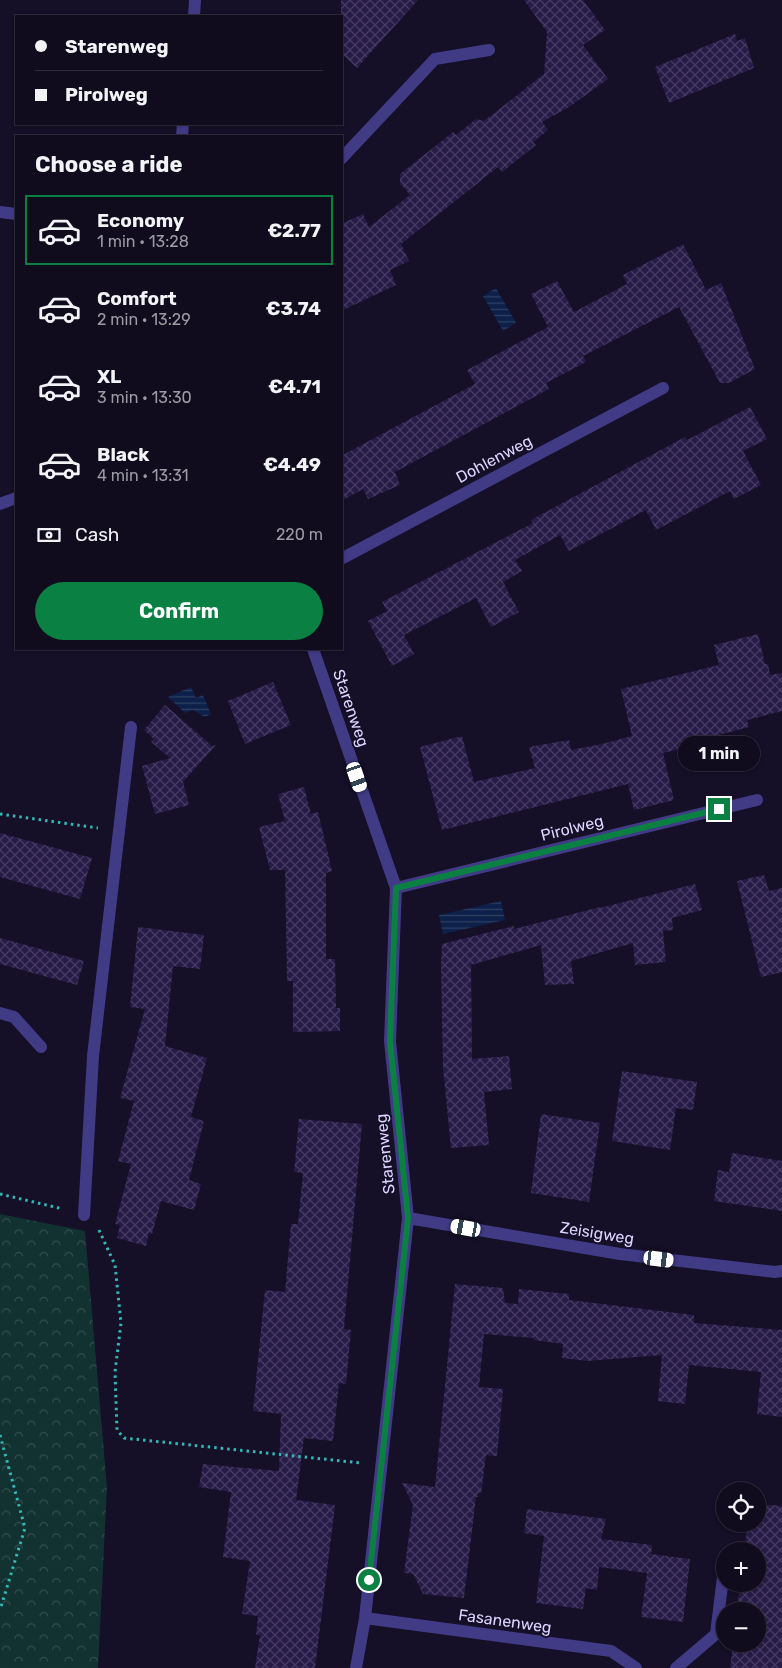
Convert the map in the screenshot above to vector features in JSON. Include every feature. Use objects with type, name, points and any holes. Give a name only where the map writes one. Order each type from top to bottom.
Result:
[{"type":"street","points":[[194,15],[195,0]]},
{"type":"street","points":[[343,157],[435,59],[489,50]]},
{"type":"street","points":[[0,212],[15,214]]},
{"type":"street","name":"Dohlenweg","points":[[343,558],[663,388]]},
{"type":"street","points":[[0,504],[15,498]]},
{"type":"street","name":"Starenweg","points":[[313,650],[396,888],[390,1041],[408,1218],[365,1618],[356,1668]]},
{"type":"street","points":[[84,1215],[94,1056],[131,727]]},
{"type":"street","name":"Pirolweg","points":[[396,888],[757,800]]},
{"type":"street","points":[[0,1013],[14,1017],[41,1047]]},
{"type":"street","name":"Zeisigweg","points":[[408,1218],[620,1254],[775,1272],[782,1271]]},
{"type":"street","points":[[676,1668],[716,1634],[721,1592]]},
{"type":"street","name":"Fasanenweg","points":[[365,1618],[611,1651],[636,1668]]},
{"type":"path","points":[[0,814],[120,830]]},
{"type":"path","points":[[0,1194],[84,1215],[100,1231],[115,1266],[121,1322],[115,1372],[117,1430],[124,1438],[346,1462]]},
{"type":"path","points":[[0,1435],[25,1528],[0,1610]]},
{"type":"green space","points":[[0,1214],[85,1231],[107,1487],[98,1668],[0,1668]]},
{"type":"water","points":[[496,288],[516,323],[503,331],[483,296]]},
{"type":"water","points":[[191,687],[196,698],[203,695],[211,714],[205,717],[193,710],[185,713],[168,697]]},
{"type":"water","points":[[501,901],[505,920],[443,934],[439,915]]},
{"type":"building","points":[[341,0],[418,0],[357,68],[343,55],[343,15],[341,15]]},
{"type":"building","points":[[524,0],[583,0],[605,30],[583,45],[608,79],[569,107],[542,122],[548,130],[533,142],[536,145],[502,172],[498,167],[401,244],[409,261],[390,270],[396,285],[343,310],[343,223],[363,214],[369,227],[410,195],[400,183],[400,174],[453,132],[456,135],[476,119],[484,121],[544,74],[547,32]]},
{"type":"building","points":[[735,34],[737,41],[745,38],[754,68],[669,103],[655,67]]},
{"type":"building","points":[[683,244],[706,290],[721,283],[755,369],[729,383],[720,383],[679,307],[583,356],[586,362],[546,383],[549,389],[395,472],[400,485],[368,499],[363,489],[343,500],[343,455],[475,384],[467,370],[548,327],[531,294],[557,281],[574,312],[627,284],[623,275]]},
{"type":"building","points":[[750,407],[767,439],[743,451],[761,485],[734,499],[730,491],[656,530],[646,510],[569,551],[560,535],[515,560],[522,571],[503,582],[519,612],[491,627],[476,598],[404,635],[414,654],[392,666],[368,621],[387,611],[382,602],[533,523],[531,520],[685,437],[687,440]]},
{"type":"building","points":[[758,634],[765,664],[768,664],[770,675],[782,673],[782,711],[747,720],[749,727],[707,738],[706,743],[663,753],[674,800],[634,810],[628,784],[442,830],[420,747],[462,736],[474,782],[535,768],[529,747],[569,740],[571,750],[632,736],[621,689],[719,665],[714,645]]},
{"type":"building","points":[[273,682],[291,725],[245,744],[228,701]]},
{"type":"building","points":[[165,705],[212,746],[216,745],[183,782],[189,805],[155,814],[142,766],[170,758],[151,742],[154,739],[144,730]]},
{"type":"building","points":[[304,787],[311,814],[318,812],[332,871],[326,873],[326,959],[335,959],[336,1008],[340,1008],[340,1031],[293,1032],[293,981],[287,981],[285,870],[270,870],[259,827],[285,821],[278,794]]},
{"type":"building","points":[[0,833],[92,858],[80,899],[0,877]]},
{"type":"building","points":[[764,875],[769,891],[782,888],[782,972],[761,977],[737,881]]},
{"type":"building","points":[[695,884],[702,910],[672,918],[673,930],[663,931],[666,962],[635,965],[633,943],[571,961],[574,984],[545,985],[541,945],[471,965],[472,1059],[509,1056],[512,1089],[484,1092],[489,1145],[451,1148],[443,1068],[442,944],[514,926],[514,929]]},
{"type":"building","points":[[138,927],[204,935],[200,969],[173,966],[165,1046],[207,1058],[191,1117],[204,1121],[189,1180],[201,1184],[194,1210],[161,1201],[152,1234],[149,1233],[146,1246],[117,1238],[120,1225],[115,1224],[131,1164],[118,1161],[134,1101],[120,1098],[145,1009],[130,1007]]},
{"type":"building","points":[[0,938],[84,961],[77,985],[0,964]]},
{"type":"building","points":[[622,1071],[697,1082],[693,1110],[676,1108],[670,1150],[612,1141]]},
{"type":"building","points":[[541,1114],[600,1123],[589,1202],[531,1193]]},
{"type":"building","points":[[299,1119],[362,1124],[344,1329],[351,1330],[346,1384],[339,1383],[333,1441],[304,1438],[296,1500],[335,1505],[315,1668],[255,1668],[260,1635],[256,1635],[258,1616],[242,1614],[250,1561],[223,1557],[231,1492],[199,1487],[203,1464],[279,1471],[281,1414],[253,1411],[265,1290],[285,1292],[291,1224],[298,1224],[303,1173],[294,1172]]},
{"type":"building","points":[[732,1153],[782,1161],[782,1211],[714,1201],[718,1170],[729,1172]]},
{"type":"building","points":[[455,1284],[503,1288],[505,1303],[518,1304],[519,1289],[569,1294],[569,1300],[694,1315],[694,1323],[782,1330],[782,1417],[757,1414],[761,1372],[689,1365],[685,1404],[658,1401],[662,1355],[587,1361],[562,1358],[563,1344],[534,1340],[534,1338],[484,1334],[479,1387],[503,1389],[497,1456],[486,1455],[481,1494],[478,1493],[478,1497],[476,1497],[464,1598],[423,1594],[413,1574],[404,1573],[413,1505],[402,1483],[435,1487]]},
{"type":"building","points":[[766,1505],[782,1506],[782,1668],[730,1668],[732,1652],[766,1652],[766,1602],[738,1602],[739,1592],[766,1592],[766,1542],[745,1542],[747,1532],[766,1532]]},
{"type":"building","points":[[527,1509],[606,1519],[601,1539],[652,1545],[651,1554],[690,1559],[683,1622],[641,1617],[647,1573],[599,1567],[597,1590],[586,1588],[583,1609],[536,1603],[544,1536],[524,1533]]},
{"type":"route","points":[[369,1580],[408,1218],[390,1041],[396,888],[719,809]]}]
